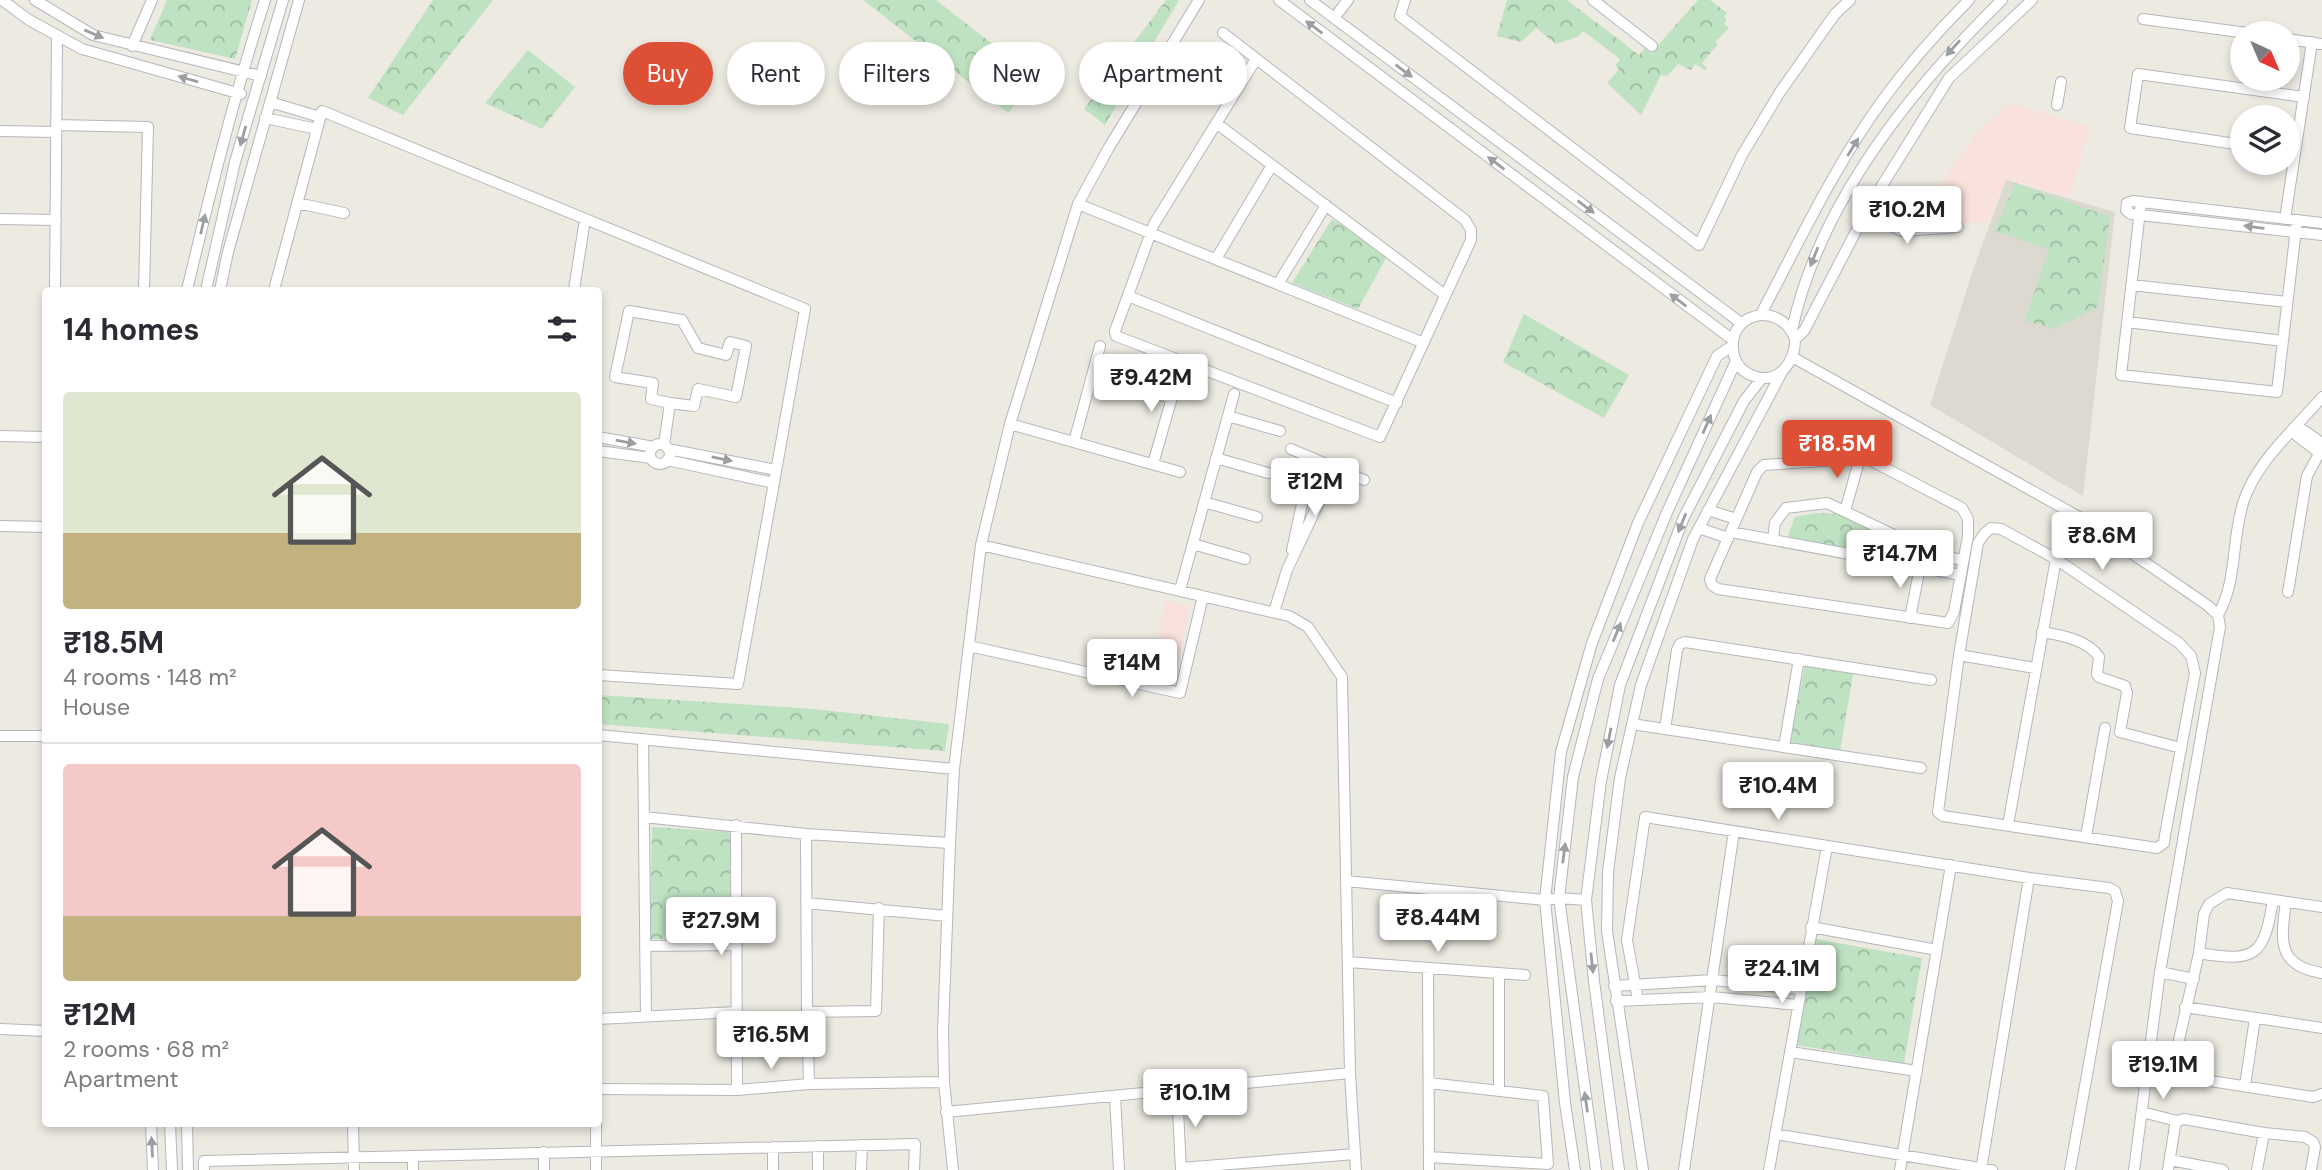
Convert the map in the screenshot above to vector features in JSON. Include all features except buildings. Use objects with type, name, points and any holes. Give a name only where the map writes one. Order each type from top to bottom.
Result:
[{"type":"street","points":[[2,0],[29,20],[82,49],[254,97]]},
{"type":"street","points":[[35,0],[93,35],[261,76]]},
{"type":"street","points":[[132,46],[152,0]]},
{"type":"street","points":[[188,287],[242,71],[265,0]]},
{"type":"street","points":[[207,287],[236,162],[283,0]]},
{"type":"street","points":[[221,287],[228,252],[299,0]]},
{"type":"street","points":[[953,1170],[944,1082],[950,843],[954,769],[981,545],[1010,424],[1078,204],[1108,149],[1199,0]]},
{"type":"street","points":[[1279,0],[1732,343]]},
{"type":"street","points":[[1310,0],[1741,323]]},
{"type":"street","points":[[1323,10],[1331,0]]},
{"type":"street","points":[[1334,18],[1348,0]]},
{"type":"street","points":[[1405,0],[1400,16],[1699,245],[1742,155],[1780,92],[1835,14],[1850,0]]},
{"type":"street","points":[[1593,0],[1652,46]]},
{"type":"street","points":[[1761,314],[1812,216],[1881,102],[1934,35],[1969,0]]},
{"type":"street","points":[[1643,1170],[1607,932],[1608,872],[1620,779],[1641,685],[1693,538],[1782,372],[1794,358],[1793,334],[1802,287],[1822,237],[1896,116],[1954,47],[2002,0]]},
{"type":"street","points":[[1793,334],[1804,331],[1864,214],[1949,78],[2032,0]]},
{"type":"street","points":[[2143,19],[2230,31]]},
{"type":"street","points":[[1223,33],[1465,220],[1471,229],[1471,240],[1383,434],[1377,438],[1119,339],[1115,331],[1154,224],[1256,59]]},
{"type":"street","points":[[55,287],[57,35]]},
{"type":"street","points":[[2300,114],[2317,43]]},
{"type":"street","points":[[2230,143],[2130,128],[2138,74],[2304,97]]},
{"type":"street","points":[[2057,104],[2061,82]]},
{"type":"street","points":[[270,102],[320,117]]},
{"type":"street","points":[[276,287],[322,111],[805,309],[738,684],[602,675]]},
{"type":"street","points":[[265,118],[317,130]]},
{"type":"street","points":[[1216,123],[1445,295]]},
{"type":"street","points":[[0,131],[148,127],[144,287]]},
{"type":"street","points":[[1216,259],[1272,165]]},
{"type":"street","points":[[2139,214],[2121,375],[2277,392],[2287,302],[2292,224],[2291,175]]},
{"type":"street","points":[[2322,223],[2292,224],[2131,214],[2126,210],[2129,201],[2141,202],[2292,224],[2322,235]]},
{"type":"street","points":[[298,203],[344,214]]},
{"type":"street","points":[[1078,204],[1424,342]]},
{"type":"street","points":[[1278,284],[1326,205]]},
{"type":"street","points":[[1864,214],[1902,231],[1958,228]]},
{"type":"street","points":[[0,219],[56,220]]},
{"type":"street","points":[[574,287],[585,219]]},
{"type":"street","points":[[2131,285],[2287,302]]},
{"type":"street","points":[[1128,296],[1397,403]]},
{"type":"street","points":[[629,311],[682,320],[698,348],[726,355],[730,342],[746,346],[736,397],[698,389],[694,406],[670,403],[651,399],[653,383],[615,377],[629,311]]},
{"type":"street","points":[[1782,372],[1762,378],[1742,370],[1736,361],[1732,343],[1734,333],[1741,323],[1761,314],[1773,315],[1784,321],[1793,334]]},
{"type":"street","points":[[2127,322],[2283,341]]},
{"type":"street","points":[[1575,1170],[1565,1103],[1545,900],[1561,752],[1592,643],[1638,523],[1717,356],[1732,343]]},
{"type":"street","points":[[1074,442],[1100,346]]},
{"type":"street","points":[[1794,358],[2079,517],[2218,615]]},
{"type":"street","points":[[1596,1170],[1559,898],[1573,777],[1598,679],[1668,510],[1736,361]]},
{"type":"street","points":[[1153,464],[1179,373]]},
{"type":"street","points":[[1093,377],[1172,398]]},
{"type":"street","points":[[1619,1170],[1586,900],[1601,781],[1620,685],[1684,517],[1744,401],[1762,378]]},
{"type":"street","points":[[1180,590],[1234,394]]},
{"type":"street","points":[[2134,1170],[2160,972],[2220,627],[2218,615],[2230,587],[2243,503],[2261,467],[2322,397]]},
{"type":"street","points":[[661,452],[670,403]]},
{"type":"street","points":[[1228,416],[1280,430]]},
{"type":"street","points":[[1010,424],[1180,471]]},
{"type":"street","points":[[2288,592],[2307,476],[2321,447],[2295,429]]},
{"type":"street","points":[[0,436],[42,437]]},
{"type":"street","points":[[602,438],[774,483]]},
{"type":"street","points":[[1291,449],[1364,480]]},
{"type":"street","points":[[602,451],[661,452],[776,470]]},
{"type":"street","points":[[1216,458],[1268,473]]},
{"type":"street","points":[[1274,612],[1287,570],[1312,458]]},
{"type":"street","points":[[1845,511],[1860,458]]},
{"type":"street","points":[[1866,458],[1962,508],[1968,519],[1954,612],[1948,623],[1718,589],[1712,585],[1710,579],[1736,519],[1757,472],[1764,466],[1866,458]]},
{"type":"street","points":[[1287,570],[1335,468]]},
{"type":"street","points":[[1204,502],[1257,517]]},
{"type":"street","points":[[1773,540],[1775,523],[1786,508],[1827,503],[1919,547],[1963,561]]},
{"type":"street","points":[[1708,510],[1736,519]]},
{"type":"street","points":[[2008,825],[2056,559],[2079,517]]},
{"type":"street","points":[[0,526],[42,527]]},
{"type":"street","points":[[1699,528],[1961,575]]},
{"type":"street","points":[[1991,528],[2001,529],[2056,559],[2179,643],[2191,656],[2195,673],[2165,835],[2160,846],[2151,848],[1943,816],[1936,809],[1978,543],[1991,528]]},
{"type":"street","points":[[1193,544],[1245,559]]},
{"type":"street","points":[[981,545],[1289,615],[1308,627],[1342,677],[1350,1073],[1356,1170]]},
{"type":"street","points":[[1910,618],[1920,567]]},
{"type":"street","points":[[968,646],[1180,693],[1203,596]]},
{"type":"street","points":[[2042,632],[2070,638],[2091,648],[2099,657],[2099,677],[2125,686],[2127,694],[2120,732],[2181,748]]},
{"type":"street","points":[[1665,729],[1677,650],[1680,644],[1685,642],[1931,680]]},
{"type":"street","points":[[1959,655],[2035,668]]},
{"type":"street","points":[[1784,747],[1799,659]]},
{"type":"street","points":[[1632,723],[1921,768]]},
{"type":"street","points":[[2085,837],[2105,728]]},
{"type":"street","points":[[602,735],[954,769]]},
{"type":"street","points":[[0,736],[42,736]]},
{"type":"street","points":[[643,740],[646,1016]]},
{"type":"street","points":[[644,817],[806,834],[950,843]]},
{"type":"street","points":[[1639,1000],[1627,940],[1645,817],[2029,878],[2109,888],[2115,891],[2118,901],[2070,1170]]},
{"type":"street","points":[[736,825],[737,1090]]},
{"type":"street","points":[[1684,1170],[1734,831]]},
{"type":"street","points":[[806,834],[809,1084]]},
{"type":"street","points":[[1769,1170],[1827,846]]},
{"type":"street","points":[[1900,1170],[1951,865]]},
{"type":"street","points":[[1775,1134],[1985,1169],[2029,878]]},
{"type":"street","points":[[1346,881],[1545,900],[1586,900]]},
{"type":"street","points":[[2322,907],[2227,893],[2209,904],[2204,914],[2194,979],[2185,1007],[2174,1066],[2176,1072],[2185,1077],[2313,1097],[2322,1094]]},
{"type":"street","points":[[2199,953],[2229,957],[2256,951],[2267,936],[2273,900]]},
{"type":"street","points":[[2286,902],[2281,937],[2286,953],[2300,967],[2322,973]]},
{"type":"street","points":[[806,903],[947,916]]},
{"type":"street","points":[[807,1012],[876,1011],[879,908]]},
{"type":"street","points":[[1811,927],[1937,950]]},
{"type":"street","points":[[645,946],[736,945]]},
{"type":"street","points":[[1348,962],[1428,970],[1525,975]]},
{"type":"street","points":[[1428,970],[1429,1170]]},
{"type":"street","points":[[2160,972],[2194,979]]},
{"type":"street","points":[[1499,974],[1499,1091]]},
{"type":"street","points":[[1614,986],[1713,979],[1801,989]]},
{"type":"street","points":[[1616,1001],[1711,997],[1798,1005]]},
{"type":"street","points":[[2185,1007],[2322,1028]]},
{"type":"street","points":[[602,1018],[736,1012]]},
{"type":"street","points":[[2245,1086],[2255,1018]]},
{"type":"street","points":[[0,1029],[42,1031]]},
{"type":"street","points":[[1790,1052],[1917,1070]]},
{"type":"street","points":[[946,1112],[1350,1073]]},
{"type":"street","points":[[602,1089],[737,1090],[809,1084],[944,1082]]},
{"type":"street","points":[[1429,1083],[1543,1096],[1548,1164],[1429,1157]]},
{"type":"street","points":[[1177,1090],[1181,1169],[1355,1154]]},
{"type":"street","points":[[1115,1096],[1119,1170]]},
{"type":"street","points":[[2142,1112],[2177,1121],[2184,1119],[2305,1137],[2313,1142],[2315,1147],[2311,1170]]},
{"type":"street","points":[[2177,1121],[2169,1165],[2223,1170]]},
{"type":"street","points":[[150,1127],[153,1170]]},
{"type":"street","points":[[170,1127],[172,1170]]},
{"type":"street","points":[[187,1127],[188,1170]]},
{"type":"street","points":[[353,1127],[354,1170]]},
{"type":"street","points":[[596,1127],[596,1170]]},
{"type":"street","points":[[2257,1170],[2264,1133]]},
{"type":"street","points":[[204,1170],[204,1161],[301,1164],[354,1157],[915,1144],[914,1170]]},
{"type":"street","points":[[861,1170],[862,1145]]},
{"type":"street","points":[[818,1146],[818,1170]]},
{"type":"street","points":[[773,1147],[773,1170]]},
{"type":"street","points":[[544,1153],[544,1170]]},
{"type":"street","points":[[413,1156],[413,1170]]},
{"type":"shaded area","points":[[2009,103],[2090,126],[2070,197],[2006,179],[1988,222],[1912,226],[1975,135]]},
{"type":"shaded area","points":[[2006,180],[2115,212],[2083,496],[1930,405],[1973,270]]},
{"type":"shaded area","points":[[1165,600],[1190,606],[1173,688],[1149,683]]},
{"type":"green space","points":[[167,0],[252,0],[235,59],[150,40]]},
{"type":"green space","points":[[433,0],[493,0],[403,115],[368,98]]},
{"type":"green space","points":[[863,0],[936,0],[990,42],[969,42],[969,83],[955,72],[955,42],[917,42]]},
{"type":"green space","points":[[1166,0],[1179,0],[1154,42],[1134,42]]},
{"type":"green space","points":[[1507,0],[1567,0],[1639,55],[1645,48],[1651,53],[1698,0],[1710,0],[1727,13],[1724,24],[1729,28],[1715,42],[1718,44],[1702,63],[1707,68],[1705,70],[1695,64],[1691,70],[1678,64],[1667,76],[1661,75],[1641,115],[1607,83],[1619,69],[1615,66],[1620,59],[1583,31],[1577,37],[1556,44],[1536,28],[1521,42],[1497,36]]},
{"type":"green space","points":[[528,50],[575,87],[542,129],[485,103]]},
{"type":"green space","points":[[998,105],[1014,105],[1008,113]]},
{"type":"green space","points":[[1087,105],[1117,105],[1105,125],[1084,109]]},
{"type":"green space","points":[[2015,183],[2110,217],[2098,307],[2053,329],[2025,320],[2049,249],[1995,231]]},
{"type":"green space","points":[[1332,219],[1387,256],[1358,309],[1292,283]]},
{"type":"green space","points":[[1524,314],[1629,375],[1604,418],[1503,362]]},
{"type":"green space","points":[[1816,513],[1841,514],[1926,557],[1919,565],[1793,541],[1788,535],[1795,517]]},
{"type":"green space","points":[[1805,665],[1853,674],[1840,751],[1790,742]]},
{"type":"green space","points":[[602,695],[814,709],[949,724],[945,751],[602,724]]},
{"type":"green space","points":[[652,827],[730,832],[730,938],[650,939]]},
{"type":"green space","points":[[1810,938],[1922,958],[1904,1063],[1791,1044]]}]
